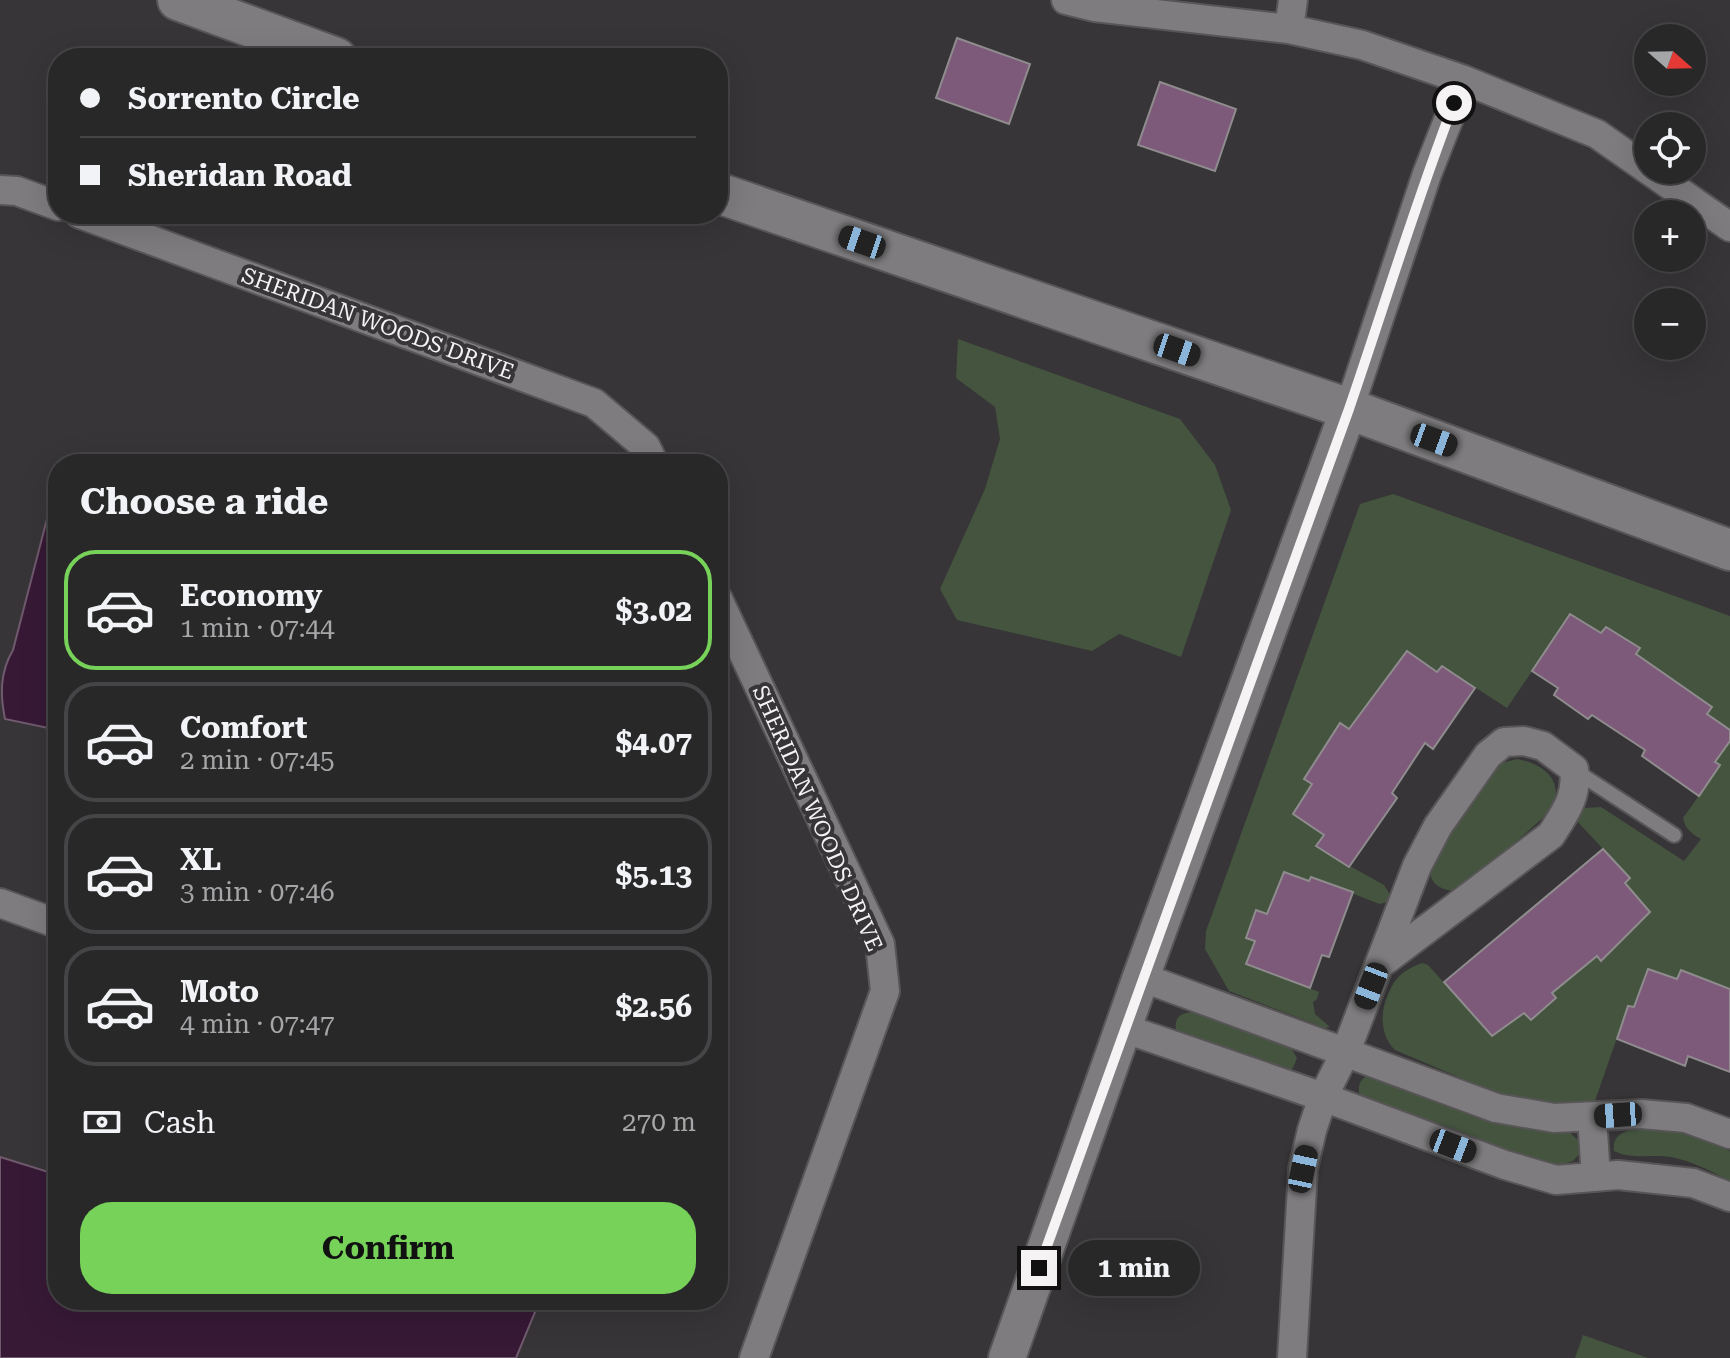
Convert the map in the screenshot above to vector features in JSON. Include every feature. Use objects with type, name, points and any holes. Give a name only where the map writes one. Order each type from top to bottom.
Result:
[{"type":"main road","points":[[178,0],[309,48]]},
{"type":"main road","points":[[728,196],[1349,409],[1730,550]]},
{"type":"street","points":[[1066,0],[1094,7],[1289,29],[1362,45],[1464,80],[1597,134],[1730,227]]},
{"type":"street","points":[[1289,29],[1293,0]]},
{"type":"street","points":[[1007,1358],[1141,977],[1349,409],[1427,174],[1464,80]]},
{"type":"street","points":[[0,190],[17,191],[48,202]]},
{"type":"street","name":"SHERIDAN WOODS DRIVE","points":[[107,224],[594,403],[646,447],[649,454]]},
{"type":"street","name":"SHERIDAN WOODS DRIVE","points":[[728,620],[880,944],[885,991],[754,1358]]},
{"type":"street","points":[[1292,1358],[1303,1169],[1312,1130],[1417,866],[1438,826],[1488,755],[1504,742],[1524,741],[1543,746],[1574,769],[1576,783],[1571,805],[1551,835],[1379,965]]},
{"type":"street","points":[[0,903],[48,920]]},
{"type":"street","points":[[1141,977],[1496,1108],[1554,1118],[1641,1114],[1686,1118],[1730,1134]]},
{"type":"street","points":[[1123,1028],[1323,1097],[1505,1165],[1556,1180],[1618,1175],[1693,1183],[1730,1197]]},
{"type":"street","points":[[1592,1117],[1596,1177]]},
{"type":"lane","points":[[1574,769],[1674,835]]},
{"type":"green space","points":[[958,339],[1180,419],[1215,465],[1231,510],[1181,657],[1119,634],[1092,651],[957,620],[940,589],[985,489],[1000,439],[995,407],[956,378]]},
{"type":"green space","points":[[1393,494],[1730,616],[1730,730],[1707,714],[1711,706],[1636,654],[1639,648],[1606,627],[1601,633],[1571,614],[1507,708],[1442,666],[1437,672],[1407,651],[1349,729],[1340,723],[1304,778],[1312,784],[1294,814],[1324,835],[1316,847],[1384,885],[1391,896],[1388,902],[1379,904],[1312,877],[1309,881],[1284,872],[1267,914],[1256,910],[1246,938],[1255,941],[1247,964],[1319,992],[1313,1002],[1315,1014],[1330,1027],[1325,1028],[1229,991],[1205,949],[1206,931],[1360,504]]},
{"type":"green space","points":[[1730,741],[1730,989],[1682,970],[1677,979],[1647,969],[1634,1007],[1628,1006],[1595,1101],[1590,1105],[1545,1106],[1496,1093],[1395,1050],[1385,1034],[1384,1006],[1396,980],[1422,963],[1428,965],[1492,1036],[1524,1013],[1531,1020],[1556,998],[1552,993],[1597,956],[1602,961],[1650,912],[1625,883],[1629,877],[1576,820],[1576,815],[1583,808],[1601,807],[1684,861],[1701,839],[1689,831],[1683,818],[1720,766],[1715,762]]},
{"type":"green space","points":[[1517,759],[1536,765],[1550,776],[1556,791],[1551,811],[1460,890],[1446,890],[1432,880],[1432,861],[1502,763]]},
{"type":"green space","points":[[1192,1012],[1291,1048],[1297,1058],[1293,1068],[1284,1073],[1177,1034],[1178,1018]]},
{"type":"green space","points":[[1369,1074],[1490,1119],[1514,1126],[1570,1133],[1579,1141],[1581,1152],[1573,1161],[1553,1167],[1361,1100],[1359,1085]]},
{"type":"green space","points":[[1637,1129],[1685,1132],[1730,1151],[1730,1182],[1679,1159],[1614,1151],[1615,1141],[1620,1135]]},
{"type":"green space","points":[[1583,1335],[1648,1358],[1575,1358]]},
{"type":"shaded area","points":[[48,515],[48,728],[5,719],[3,675],[13,650]]},
{"type":"shaded area","points":[[0,1157],[48,1172],[48,1310],[536,1310],[516,1358],[0,1358]]},
{"type":"building","points":[[957,38],[1030,64],[1009,124],[936,98]]},
{"type":"building","points":[[1160,82],[1236,109],[1215,171],[1138,145]]},
{"type":"building","points":[[1570,614],[1601,633],[1606,627],[1640,648],[1636,654],[1712,707],[1707,714],[1730,730],[1730,741],[1715,762],[1720,765],[1699,796],[1642,756],[1645,750],[1592,715],[1588,719],[1554,695],[1558,688],[1532,671]]},
{"type":"building","points":[[1407,651],[1437,672],[1442,666],[1475,688],[1433,749],[1425,743],[1392,793],[1397,798],[1349,867],[1316,846],[1324,835],[1293,814],[1312,784],[1304,779],[1340,723],[1349,729]]},
{"type":"building","points":[[1603,849],[1630,878],[1625,883],[1650,912],[1601,961],[1597,956],[1552,993],[1556,998],[1531,1020],[1524,1013],[1492,1036],[1444,982]]},
{"type":"building","points":[[1284,872],[1309,881],[1311,877],[1353,892],[1329,957],[1322,955],[1310,988],[1246,964],[1255,941],[1246,938],[1256,910],[1267,914]]},
{"type":"building","points":[[1648,969],[1677,979],[1681,970],[1730,989],[1730,1072],[1688,1056],[1685,1066],[1617,1039],[1628,1006],[1634,1007]]},
{"type":"route","points":[[1039,1268],[1141,977],[1349,409],[1427,174],[1454,103]]}]
